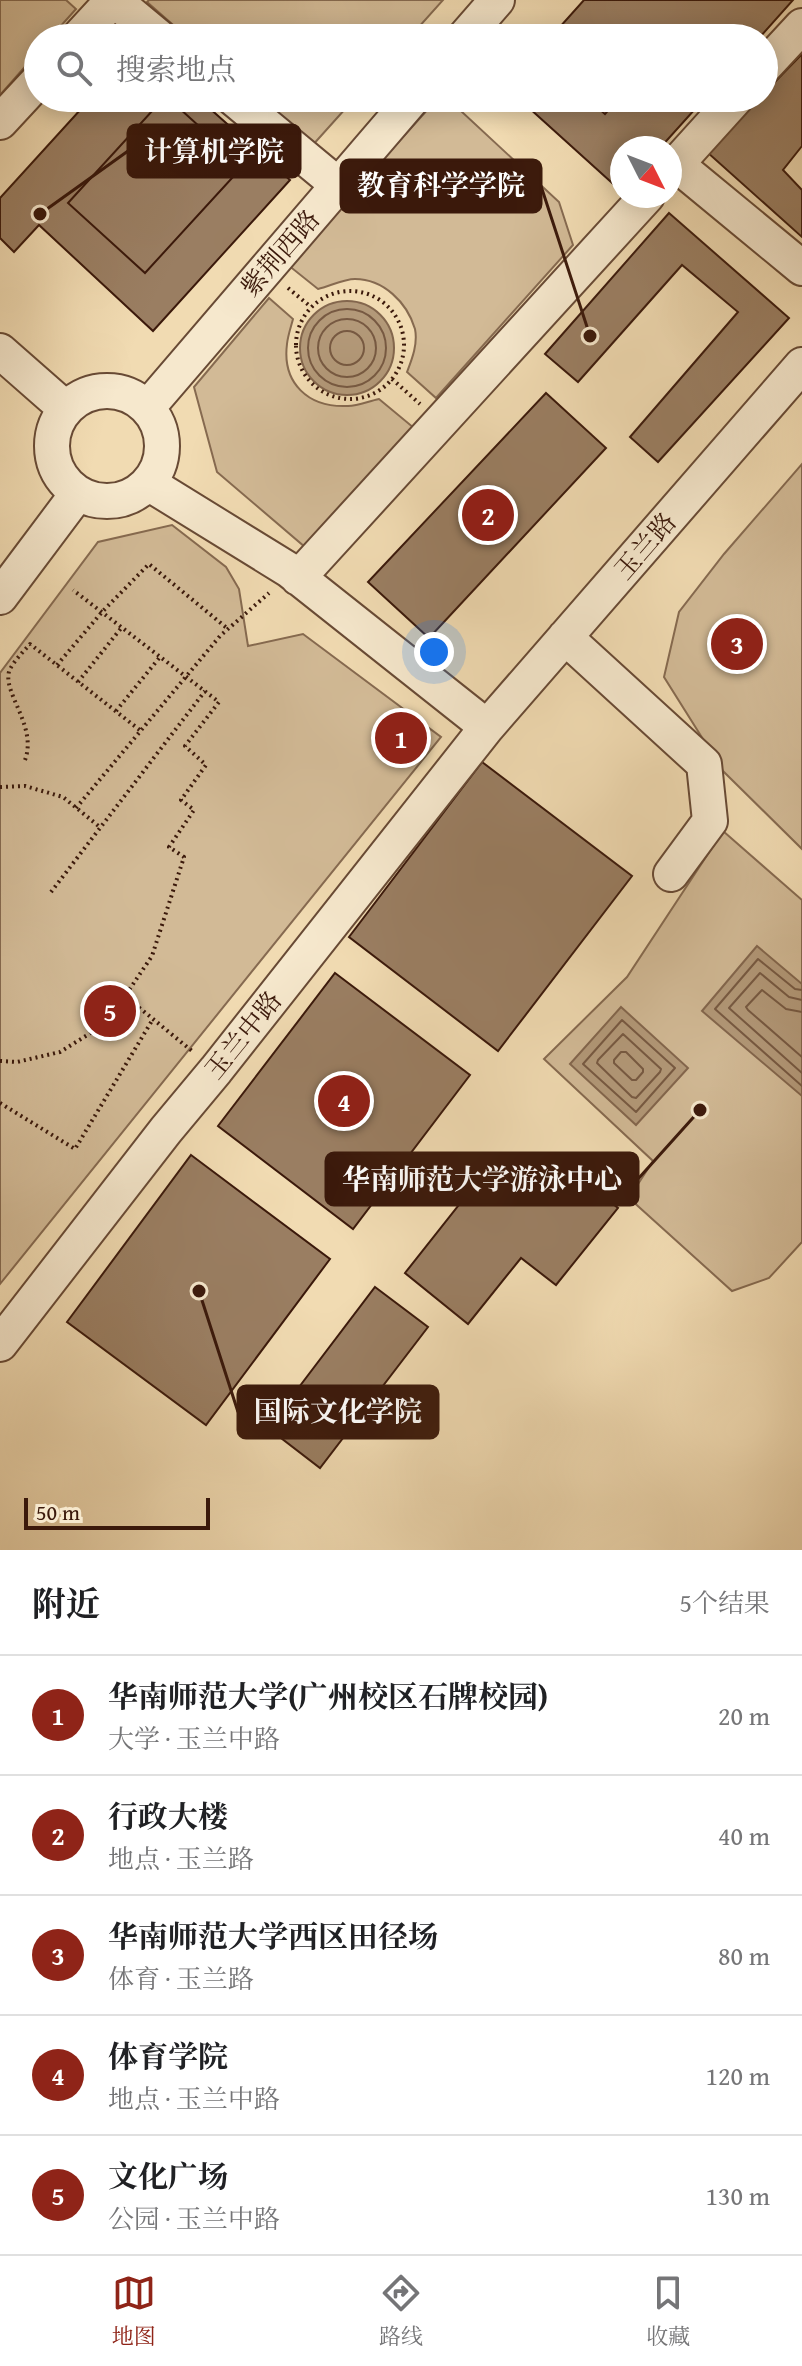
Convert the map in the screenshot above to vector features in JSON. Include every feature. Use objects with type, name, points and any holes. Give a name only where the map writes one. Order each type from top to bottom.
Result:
[{"type":"street","points":[[91,24],[113,0],[143,24]]},
{"type":"street","points":[[476,24],[497,0]]},
{"type":"street","points":[[778,52],[802,26]]},
{"type":"street","points":[[0,122],[24,96]]},
{"type":"street","points":[[250,112],[338,185]]},
{"type":"street","name":"紫荆西路","points":[[148,407],[401,112]]},
{"type":"street","points":[[682,158],[723,112]]},
{"type":"street","points":[[682,175],[802,268]]},
{"type":"street","points":[[293,574],[441,422],[636,208]]},
{"type":"street","points":[[0,351],[66,409]]},
{"type":"street","name":"玉兰路","points":[[487,727],[802,365]]},
{"type":"street","points":[[96,391],[130,395],[148,407],[161,434],[162,452],[158,469],[148,483],[133,495],[115,501],[95,500],[78,493],[63,480],[54,463],[51,444],[56,425],[66,409],[79,398],[96,391]]},
{"type":"street","points":[[148,483],[293,574],[487,727]]},
{"type":"street","points":[[0,597],[78,493]]},
{"type":"street","points":[[565,637],[704,764],[710,821],[671,874]]},
{"type":"street","name":"玉兰中路","points":[[0,1344],[487,727]]},
{"type":"path","points":[[340,291],[372,295],[386,304],[400,324],[404,349],[392,379],[379,391],[363,398],[336,397],[313,386],[297,356],[296,338],[301,321],[311,307],[324,297],[340,291]]},
{"type":"path","points":[[392,379],[441,422]]},
{"type":"path","points":[[57,665],[102,612],[149,564],[228,629]]},
{"type":"path","points":[[76,808],[228,629],[293,574]]},
{"type":"path","points":[[0,1061],[17,1062],[60,1052],[97,1029],[125,996],[152,956],[184,857],[169,847],[194,810],[181,800],[206,765],[185,746],[219,702],[73,590]]},
{"type":"path","points":[[78,682],[122,627]]},
{"type":"path","points":[[25,760],[27,734],[6,684],[9,671],[30,644],[141,731]]},
{"type":"path","points":[[116,711],[160,657]]},
{"type":"path","points":[[51,892],[205,691]]},
{"type":"path","points":[[0,787],[25,786],[63,797],[101,828]]},
{"type":"path","points":[[125,996],[216,1070]]},
{"type":"path","points":[[0,1103],[75,1149],[153,1019]]},
{"type":"shaded area","points":[[0,0],[66,0],[76,9],[63,24],[24,24],[24,68],[0,95]]},
{"type":"shaded area","points":[[443,0],[422,24],[172,24],[147,2]]},
{"type":"shaded area","points":[[272,112],[342,112],[311,147]]},
{"type":"shaded area","points":[[425,112],[462,112],[559,202],[573,245],[436,398],[407,372],[416,335],[400,301],[384,288],[365,280],[342,281],[318,289],[288,265]]},
{"type":"shaded area","points":[[269,298],[293,319],[287,341],[287,358],[289,370],[301,390],[310,398],[334,406],[352,406],[379,399],[414,428],[305,547],[217,472],[194,387]]},
{"type":"shaded area","points":[[802,464],[802,849],[723,771],[664,677],[679,612],[724,554]]},
{"type":"shaded area","points":[[172,525],[226,567],[239,589],[248,646],[303,634],[441,737],[0,1284],[0,673],[98,542]]},
{"type":"shaded area","points":[[723,831],[802,900],[802,1242],[769,1278],[732,1291],[629,1198],[653,1161],[544,1059],[627,977]]},
{"type":"water","points":[[347,301],[365,304],[380,315],[391,330],[394,348],[391,366],[380,381],[365,392],[347,395],[329,392],[314,381],[303,366],[300,348],[303,330],[314,315],[329,304]]},
{"type":"water","points":[[757,946],[802,984],[802,1096],[702,1011]]},
{"type":"water","points":[[621,1007],[688,1068],[636,1125],[570,1064]]},
{"type":"building","points":[[584,0],[793,0],[772,24],[563,24]]},
{"type":"building","points":[[802,54],[802,146],[783,170],[802,190],[802,237],[707,152],[746,112],[778,112],[778,79]]},
{"type":"building","points":[[78,112],[151,112],[68,203],[145,273],[243,166],[183,112],[214,112],[290,180],[153,331],[39,225],[14,252],[0,238],[0,198]]},
{"type":"building","points":[[78,112],[214,112],[290,180],[153,331],[39,225],[14,252],[0,238],[0,198]]},
{"type":"building","points":[[534,112],[605,114],[692,112],[671,136],[610,136],[610,181]]},
{"type":"building","points":[[669,213],[789,318],[658,462],[630,437],[738,312],[682,265],[578,382],[545,354]]},
{"type":"building","points":[[546,393],[606,448],[429,638],[368,582]]},
{"type":"building","points":[[482,762],[632,876],[498,1051],[349,937]]},
{"type":"building","points":[[335,973],[470,1075],[353,1229],[218,1126]]},
{"type":"building","points":[[191,1155],[330,1259],[206,1425],[67,1322]]},
{"type":"building","points":[[555,1157],[618,1208],[556,1285],[521,1258],[468,1324],[405,1273],[485,1172],[520,1200]]},
{"type":"building","points":[[375,1287],[428,1327],[320,1468],[268,1428]]},
{"type":"place","name":"计算机学院","points":[[40,214]]},
{"type":"place","name":"教育科学学院","points":[[590,336]]},
{"type":"place","name":"行政大楼","points":[[488,515]]},
{"type":"place","name":"华南师范大学西区田径场","points":[[737,644]]},
{"type":"place","name":"华南师范大学(广州校区石牌校园)","points":[[401,738]]},
{"type":"place","name":"文化广场","points":[[110,1011]]},
{"type":"place","name":"体育学院","points":[[344,1101]]},
{"type":"place","name":"华南师范大学游泳中心","points":[[700,1110]]},
{"type":"place","name":"国际文化学院","points":[[199,1291]]}]
